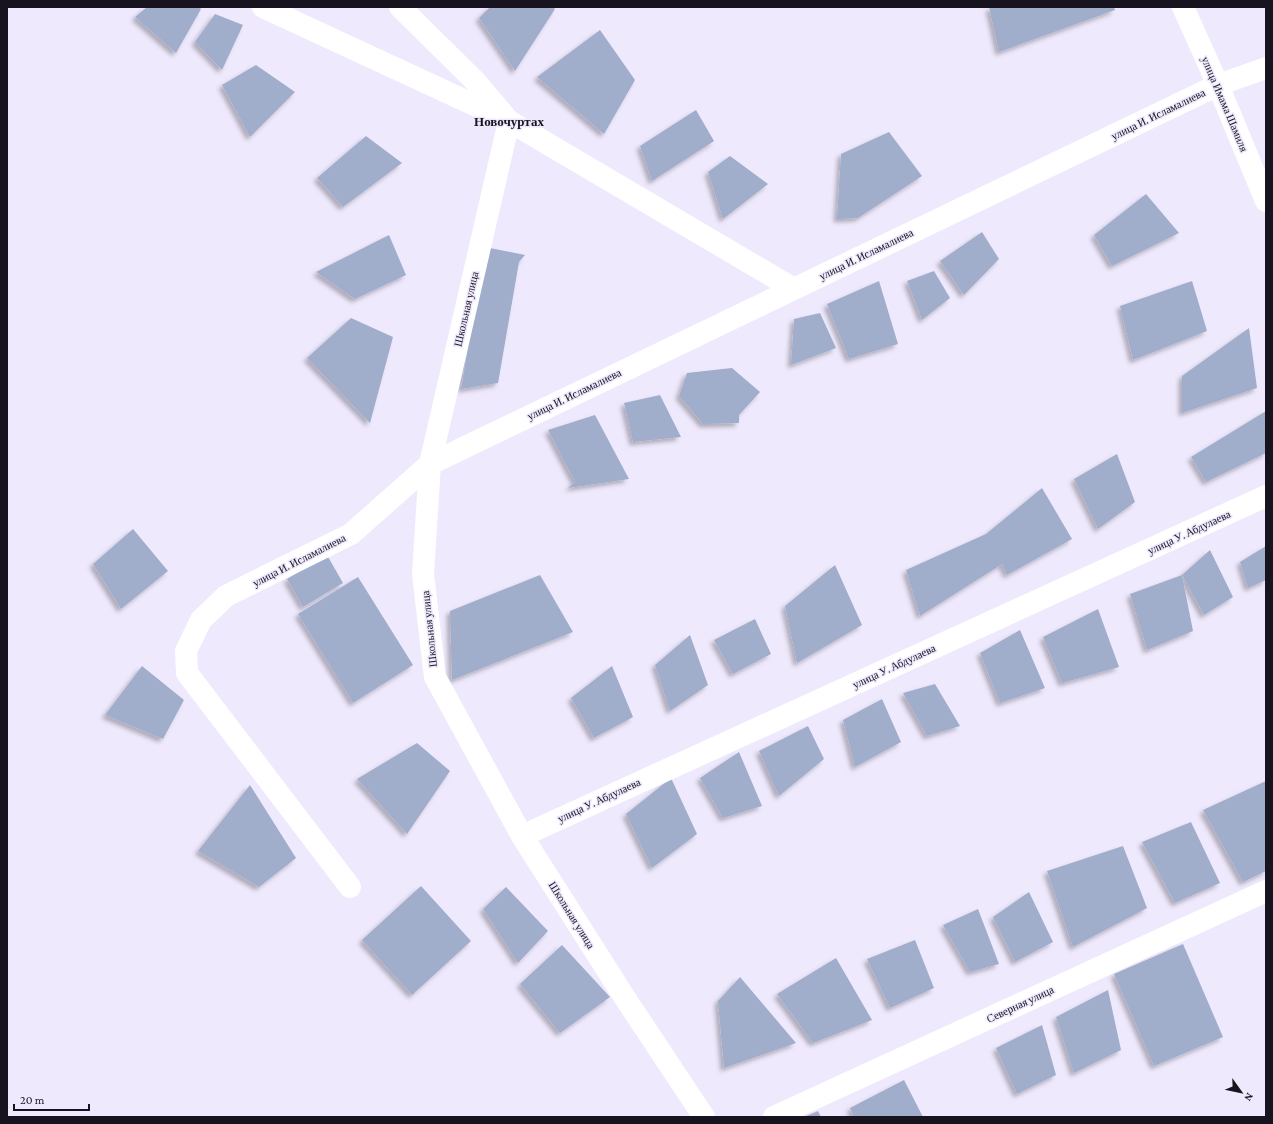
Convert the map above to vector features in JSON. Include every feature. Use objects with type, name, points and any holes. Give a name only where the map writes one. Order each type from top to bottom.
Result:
[{"type":"street","points":[[263,7],[509,121],[794,289]]},
{"type":"street","points":[[400,7],[476,82],[509,121]]},
{"type":"street","name":"улица Имама Шамиля","points":[[1183,7],[1218,85],[1266,201]]},
{"type":"street","name":"улица И. Исламалиева","points":[[350,887],[187,673],[186,651],[201,620],[226,596],[351,534],[430,464],[1218,85],[1266,68]]},
{"type":"street","name":"Школьная улица","points":[[509,121],[430,464],[423,574],[435,677],[522,836],[625,998],[704,1117]]},
{"type":"street","name":"улица У. Абдулаева","points":[[522,836],[1266,496]]},
{"type":"street","name":"Северная улица","points":[[774,1117],[1266,891]]},
{"type":"building","points":[[147,7],[199,7],[201,9],[176,53],[135,17]]},
{"type":"building","points":[[490,7],[553,7],[555,9],[515,71],[479,18]]},
{"type":"building","points":[[989,7],[1114,7],[1115,10],[999,52]]},
{"type":"building","points":[[215,14],[243,25],[222,70],[195,42]]},
{"type":"building","points":[[600,30],[635,80],[604,134],[537,77]]},
{"type":"building","points":[[256,65],[295,92],[250,137],[222,85]]},
{"type":"building","points":[[696,110],[714,141],[652,181],[640,146]]},
{"type":"building","points":[[889,132],[922,176],[858,218],[837,219],[841,154]]},
{"type":"building","points":[[366,136],[402,163],[343,207],[317,178]]},
{"type":"building","points":[[730,156],[768,184],[723,219],[708,172]]},
{"type":"building","points":[[1146,194],[1179,233],[1112,266],[1094,235]]},
{"type":"building","points":[[982,232],[999,259],[964,295],[940,261]]},
{"type":"building","points":[[389,235],[406,275],[355,299],[316,272]]},
{"type":"building","points":[[485,247],[525,255],[519,262],[498,383],[461,389]]},
{"type":"building","points":[[934,271],[950,298],[922,320],[907,281]]},
{"type":"building","points":[[879,281],[898,344],[849,359],[827,304]]},
{"type":"building","points":[[1192,281],[1207,331],[1133,360],[1120,306]]},
{"type":"building","points":[[820,313],[836,348],[791,365],[794,319]]},
{"type":"building","points":[[351,318],[393,337],[370,423],[307,358]]},
{"type":"building","points":[[1249,328],[1257,388],[1182,413],[1182,376]]},
{"type":"building","points":[[732,368],[760,392],[739,415],[739,423],[703,424],[679,396],[687,373]]},
{"type":"building","points":[[660,395],[681,437],[633,442],[624,403]]},
{"type":"building","points":[[1266,411],[1266,453],[1206,482],[1191,457]]},
{"type":"building","points":[[595,415],[629,479],[568,488],[575,482],[548,430]]},
{"type":"building","points":[[1117,454],[1135,502],[1098,529],[1074,479]]},
{"type":"building","points":[[1042,488],[1072,539],[1007,575],[1002,564],[920,616],[906,570],[986,534]]},
{"type":"building","points":[[133,529],[168,571],[121,609],[93,564]]},
{"type":"building","points":[[1266,546],[1266,580],[1248,588],[1240,562]]},
{"type":"building","points":[[1210,550],[1233,597],[1204,615],[1182,575]]},
{"type":"building","points":[[327,555],[343,583],[303,607],[287,579]]},
{"type":"building","points":[[835,565],[862,625],[797,663],[785,606]]},
{"type":"building","points":[[540,575],[573,632],[452,680],[450,611]]},
{"type":"building","points":[[1182,575],[1193,631],[1147,650],[1130,594]]},
{"type":"building","points":[[358,577],[413,665],[353,703],[298,614]]},
{"type":"building","points":[[1098,609],[1119,667],[1062,683],[1043,637]]},
{"type":"building","points":[[755,619],[771,654],[733,674],[714,640]]},
{"type":"building","points":[[1020,630],[1045,688],[1000,703],[980,653]]},
{"type":"building","points":[[690,635],[708,685],[670,711],[655,665]]},
{"type":"building","points":[[142,666],[184,700],[163,739],[105,715]]},
{"type":"building","points":[[612,666],[633,717],[594,738],[571,698]]},
{"type":"building","points":[[935,684],[960,726],[927,736],[903,693]]},
{"type":"building","points":[[882,699],[901,742],[855,767],[843,720]]},
{"type":"building","points":[[808,726],[824,759],[779,796],[759,751]]},
{"type":"building","points":[[417,743],[450,771],[407,834],[357,779]]},
{"type":"building","points":[[739,752],[762,806],[723,818],[700,778]]},
{"type":"building","points":[[671,778],[697,834],[652,868],[626,814]]},
{"type":"building","points":[[1266,781],[1266,871],[1243,882],[1203,810]]},
{"type":"building","points":[[250,785],[296,858],[259,887],[198,851]]},
{"type":"building","points":[[1191,822],[1220,883],[1175,903],[1142,842]]},
{"type":"building","points":[[1123,846],[1147,908],[1073,947],[1047,871]]},
{"type":"building","points":[[421,886],[471,941],[412,995],[362,940]]},
{"type":"building","points":[[506,887],[548,931],[518,963],[483,909]]},
{"type":"building","points":[[1029,892],[1053,942],[1015,962],[993,917]]},
{"type":"building","points":[[978,909],[999,964],[970,972],[943,925]]},
{"type":"building","points":[[915,940],[934,988],[890,1008],[867,959]]},
{"type":"building","points":[[1183,944],[1223,1037],[1154,1066],[1114,974]]},
{"type":"building","points":[[562,945],[610,997],[560,1033],[520,984]]},
{"type":"building","points":[[836,958],[872,1020],[813,1043],[777,994]]},
{"type":"building","points":[[740,977],[796,1043],[724,1068],[718,1001]]},
{"type":"building","points":[[1108,990],[1121,1050],[1074,1073],[1056,1017]]},
{"type":"building","points":[[1042,1025],[1056,1075],[1017,1094],[996,1048]]},
{"type":"building","points":[[904,1080],[923,1117],[854,1117],[850,1108]]},
{"type":"building","points":[[818,1111],[821,1117],[804,1117]]},
{"type":"district","name":"Новочуртах","points":[[509,121]]}]
